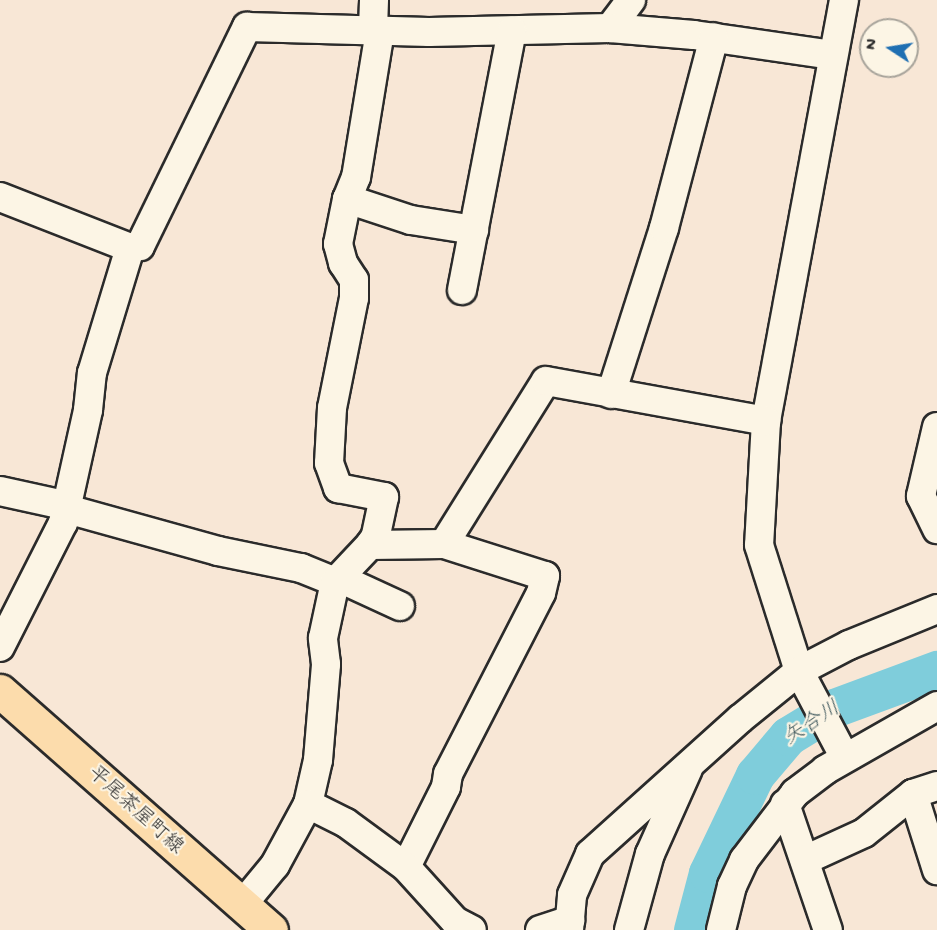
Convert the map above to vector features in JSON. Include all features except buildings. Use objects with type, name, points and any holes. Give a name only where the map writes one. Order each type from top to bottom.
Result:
[{"type":"main road","name":"平尾茶屋町線","points":[[0,691],[271,930]]},
{"type":"street","points":[[242,905],[274,865],[308,804],[318,760],[326,664],[323,638],[337,580],[376,536],[384,497],[338,488],[328,446],[354,298],[354,280],[343,263],[338,244],[347,199],[356,177],[376,30],[374,0]]},
{"type":"street","points":[[610,28],[631,0]]},
{"type":"street","points":[[843,754],[801,677],[759,545],[766,421],[844,0]]},
{"type":"street","points":[[0,197],[130,248],[140,246],[247,27],[295,31],[512,31],[610,28],[714,37],[832,56]]},
{"type":"street","points":[[462,290],[512,31]]},
{"type":"street","points":[[610,394],[664,228],[714,37]]},
{"type":"street","points":[[347,199],[411,220],[474,231]]},
{"type":"street","points":[[0,647],[68,507],[92,373],[130,248]]},
{"type":"street","points":[[444,544],[546,381],[766,421]]},
{"type":"street","points":[[937,427],[921,496],[937,529]]},
{"type":"street","points":[[0,491],[68,507],[198,546],[301,568],[337,580],[399,606]]},
{"type":"street","points":[[370,545],[444,544],[544,576],[541,593],[448,774],[406,867]]},
{"type":"street","points":[[540,930],[570,925],[572,895],[590,854],[692,762],[801,677],[849,645],[937,609]]},
{"type":"street","points":[[721,930],[732,886],[744,860],[785,804],[843,754],[937,706]]},
{"type":"street","points":[[629,930],[650,854],[692,762]]},
{"type":"street","points":[[805,860],[864,833],[925,790],[937,870]]},
{"type":"street","points":[[308,804],[346,823],[406,867],[456,921],[472,930]]},
{"type":"street","points":[[785,804],[828,930]]},
{"type":"waterway","name":"矢合川","points":[[693,930],[708,873],[755,775],[788,736],[834,708],[937,670]]}]
